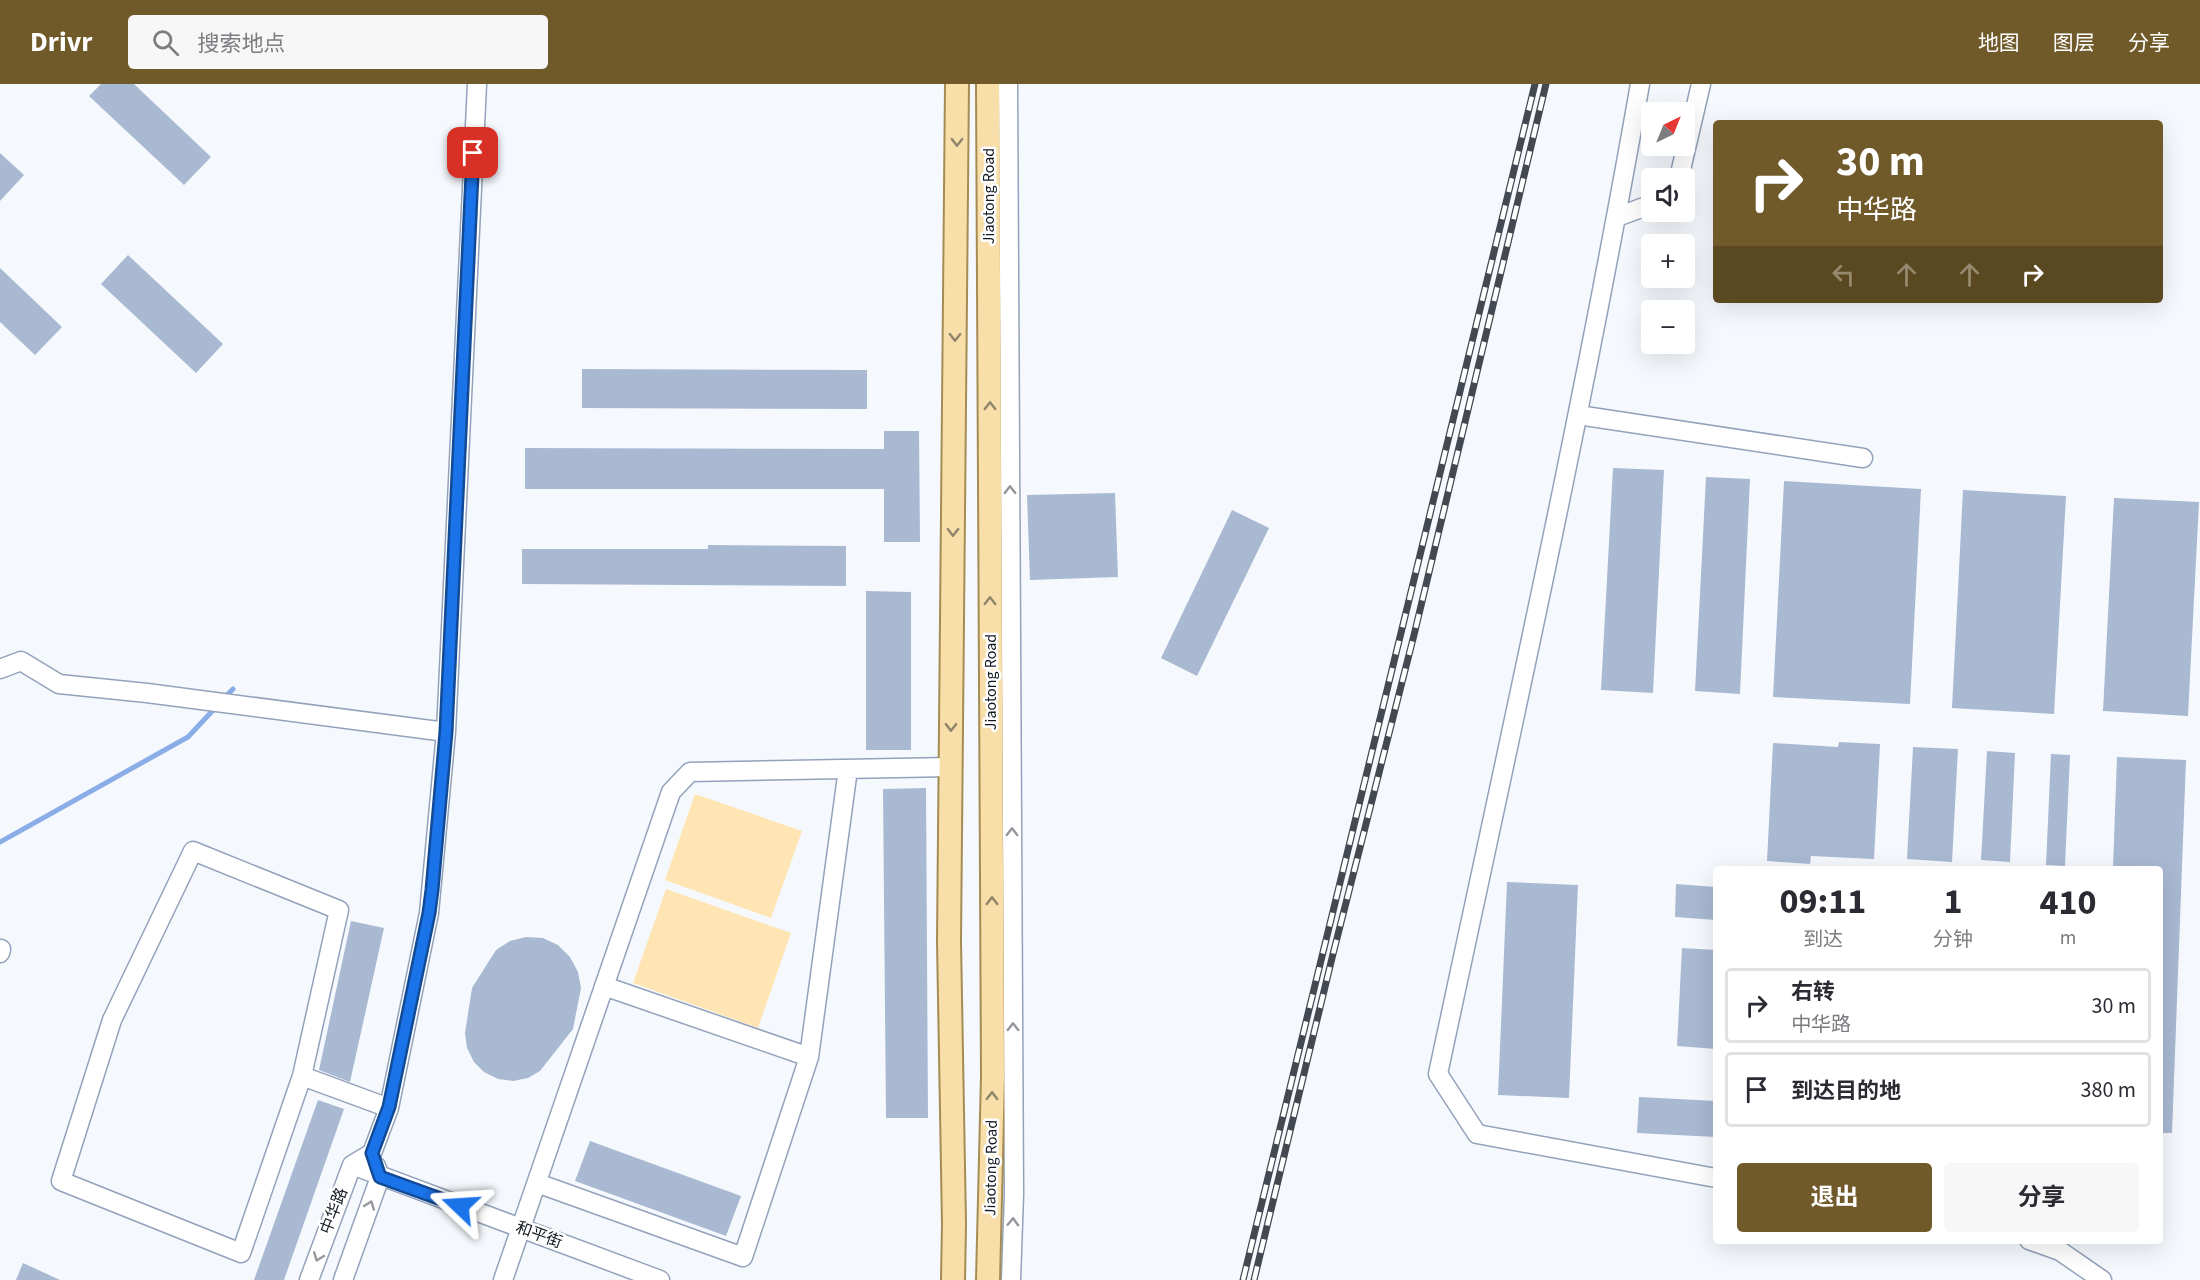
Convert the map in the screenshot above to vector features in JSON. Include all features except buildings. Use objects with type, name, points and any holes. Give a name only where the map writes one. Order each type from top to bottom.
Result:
[{"type":"main road","name":"Jiaotong Road","points":[[953,1280],[949,941],[957,84]]},
{"type":"main road","name":"Jiaotong Road","points":[[988,84],[993,1076],[988,1280]]},
{"type":"street","points":[[380,1177],[372,1153],[389,1107],[429,913],[446,732],[477,84]]},
{"type":"street","points":[[1008,84],[1014,1182],[1011,1280]]},
{"type":"street","points":[[1640,84],[1617,218],[1578,415],[1438,1074],[1477,1134],[1713,1178]]},
{"type":"street","points":[[1681,168],[1701,84]]},
{"type":"street","points":[[1617,218],[1641,208]]},
{"type":"street","points":[[1578,415],[1863,458]]},
{"type":"street","points":[[0,669],[21,661],[59,684],[212,701],[446,732]]},
{"type":"street","points":[[503,1280],[670,792],[690,772],[951,767]]},
{"type":"street","points":[[537,1183],[743,1257],[809,1057],[848,769]]},
{"type":"street","points":[[193,851],[339,910],[302,1076],[241,1253],[61,1181],[112,1020],[193,851]]},
{"type":"street","points":[[604,986],[809,1057]]},
{"type":"street","points":[[302,1076],[389,1107]]},
{"type":"street","points":[[352,1165],[372,1153]]},
{"type":"street","name":"和平街","points":[[352,1165],[660,1280]]},
{"type":"street","name":"中华路","points":[[309,1280],[352,1165]]},
{"type":"street","name":"中华路","points":[[343,1280],[380,1177]]},
{"type":"street","points":[[2040,1244],[2060,1251],[2102,1280]]},
{"type":"shaded area","points":[[695,794],[802,831],[771,918],[665,880]]},
{"type":"shaded area","points":[[666,889],[791,933],[758,1028],[633,983]]},
{"type":"waterway","points":[[224,698],[233,689]]},
{"type":"waterway","points":[[0,842],[188,737],[216,707]]},
{"type":"railway","points":[[1243,1280],[1535,84]]},
{"type":"railway","points":[[1254,1280],[1333,954],[1414,635],[1546,84]]},
{"type":"route","points":[[460,1206],[380,1177],[372,1153],[389,1107],[429,913],[446,732],[473,153]]}]
